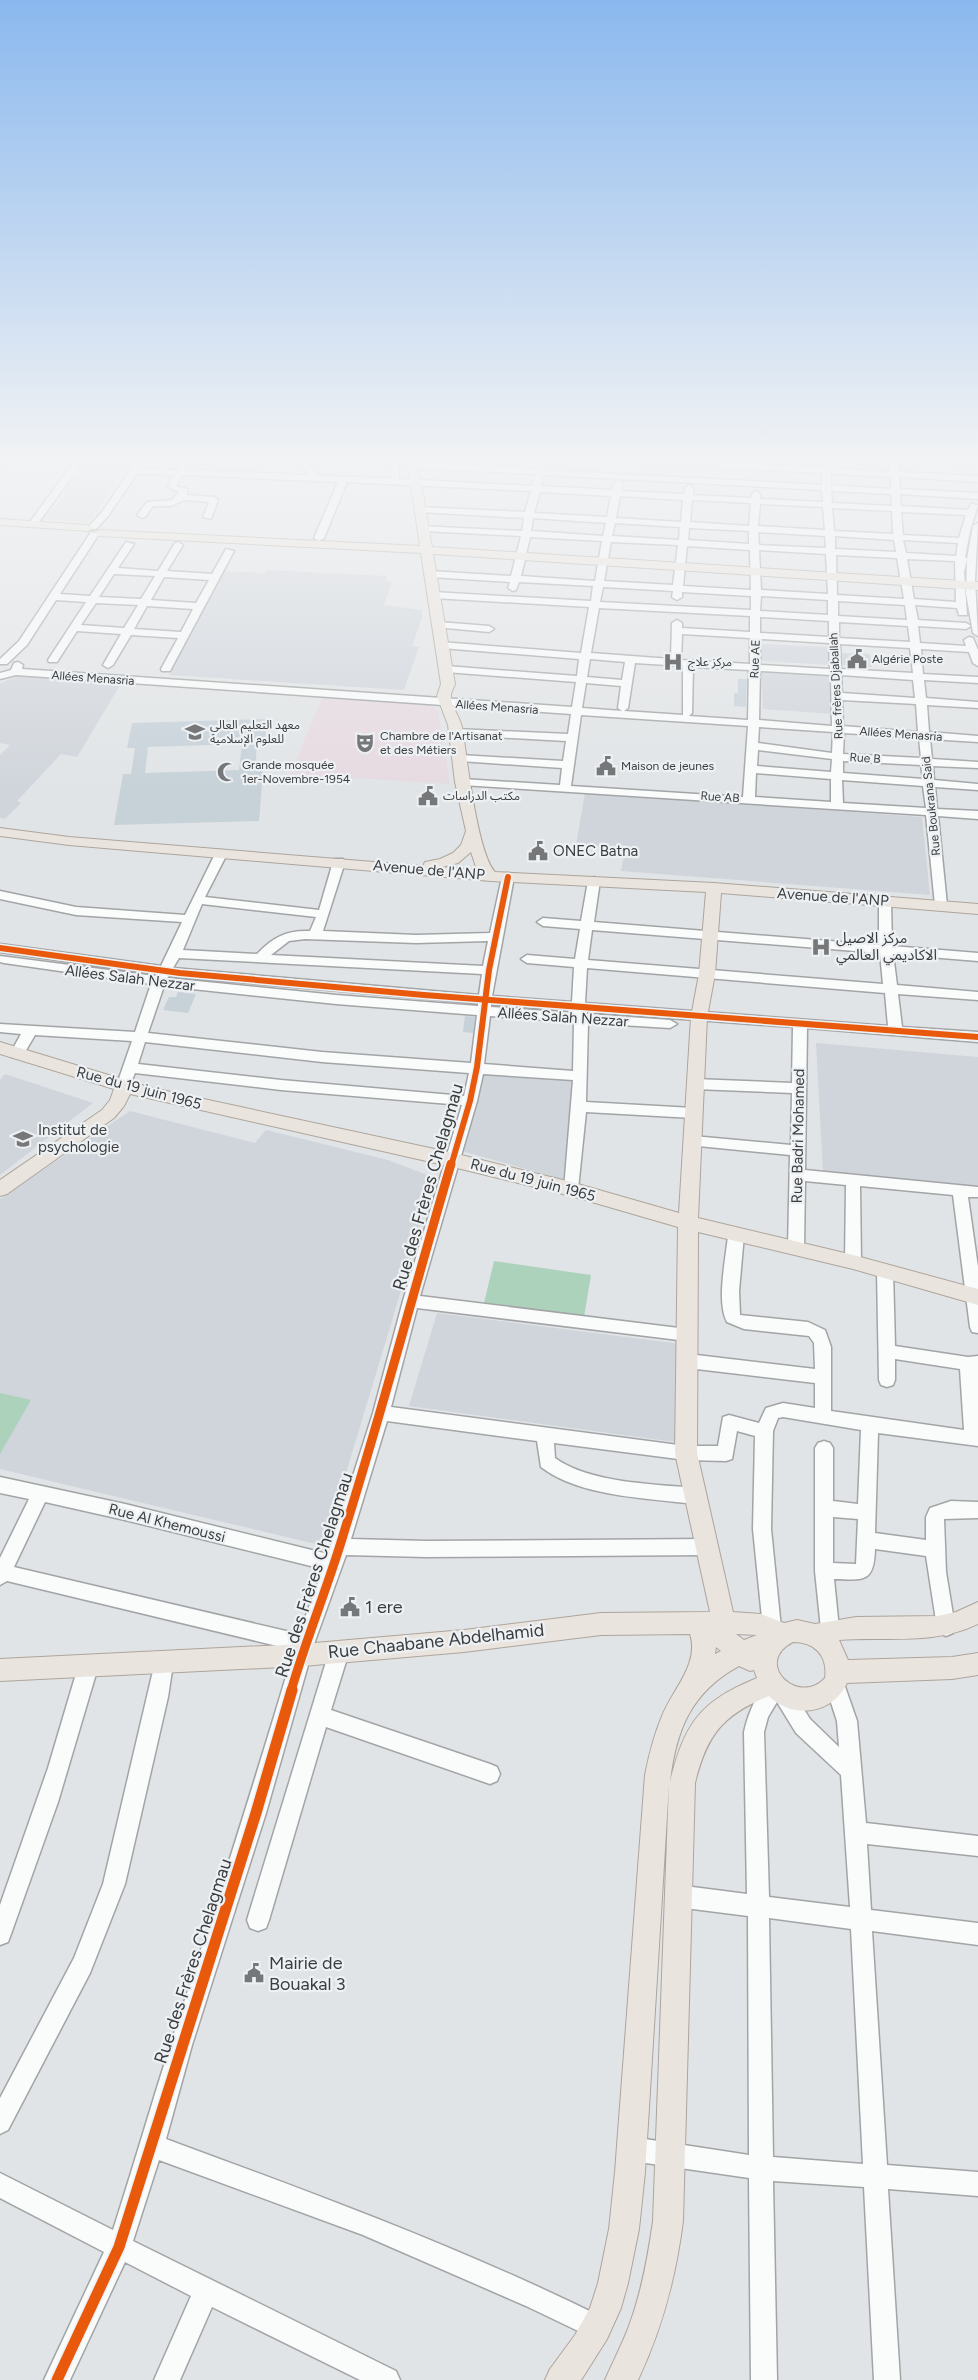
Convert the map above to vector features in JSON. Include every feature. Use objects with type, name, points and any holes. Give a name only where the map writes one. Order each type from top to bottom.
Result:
[{"type":"main road","points":[[429,570],[460,758],[462,782],[472,830],[483,868],[491,876]]},
{"type":"main road","points":[[756,570],[969,582]]},
{"type":"main road","points":[[410,868],[439,864],[459,856],[471,842],[472,830]]},
{"type":"main road","name":"Avenue de l'ANP","points":[[0,832],[69,841],[491,876],[714,888],[978,908]]},
{"type":"main road","points":[[561,2380],[577,2362],[597,2328],[606,2306],[615,2272],[627,2199],[632,2149],[653,1828],[662,1755],[676,1713],[692,1687],[706,1646],[702,1632],[708,1622],[706,1547],[686,1453],[688,1223],[693,1141],[692,1113],[699,1022],[707,974],[714,888]]},
{"type":"main road","name":"Rue du 19 juin 1965","points":[[8,1051],[123,1087],[453,1160],[571,1190],[688,1223],[853,1262],[976,1297]]},
{"type":"main road","points":[[0,1189],[108,1114],[118,1102],[123,1087]]},
{"type":"main road","points":[[692,1687],[712,1669],[774,1634],[797,1631],[822,1632],[868,1627],[923,1630],[946,1626],[978,1613]]},
{"type":"main road","points":[[708,1622],[774,1684],[798,1699],[813,1699],[826,1694],[837,1678],[836,1657],[822,1632]]},
{"type":"main road","name":"Rue Chaabane Abdelhamid","points":[[0,1670],[163,1664],[304,1650],[339,1652],[464,1641],[601,1624],[708,1622],[761,1624],[774,1634]]},
{"type":"main road","points":[[774,1634],[766,1650],[764,1660],[774,1684]]},
{"type":"main road","points":[[837,1678],[978,1664]]},
{"type":"main road","points":[[621,2380],[640,2342],[654,2301],[663,2266],[668,2221],[668,2156],[677,1896],[682,1782],[688,1754],[704,1724],[724,1705],[774,1684]]},
{"type":"street","points":[[9,672],[23,643],[70,570]]},
{"type":"street","points":[[53,660],[112,570]]},
{"type":"street","points":[[113,570],[215,577]]},
{"type":"street","points":[[108,665],[164,570]]},
{"type":"street","points":[[166,669],[219,570]]},
{"type":"street","points":[[511,600],[517,570]]},
{"type":"street","points":[[565,787],[585,656],[594,605],[603,570]]},
{"type":"street","points":[[676,663],[678,631],[676,610],[677,588],[680,570]]},
{"type":"street","name":"Rue AE","points":[[749,799],[754,720],[755,570]]},
{"type":"street","name":"Rue frères Djaballah","points":[[832,570],[839,757],[835,777],[837,805]]},
{"type":"street","name":"Rue Boukrana Said","points":[[904,570],[919,677],[941,905]]},
{"type":"street","points":[[430,574],[962,605]]},
{"type":"street","points":[[969,582],[962,605],[971,649],[978,662]]},
{"type":"street","points":[[969,582],[970,603],[978,633]]},
{"type":"street","points":[[433,595],[966,626]]},
{"type":"street","points":[[54,597],[199,606]]},
{"type":"street","points":[[439,625],[488,629]]},
{"type":"street","points":[[73,628],[183,635]]},
{"type":"street","points":[[678,631],[971,649]]},
{"type":"street","points":[[1,663],[23,643]]},
{"type":"street","points":[[441,645],[688,664],[754,666],[978,680]]},
{"type":"street","points":[[623,708],[630,660]]},
{"type":"street","name":"Allées Menasria","points":[[1,663],[9,672],[923,731],[978,740]]},
{"type":"street","points":[[687,712],[688,664]]},
{"type":"street","points":[[446,669],[626,683]]},
{"type":"street","points":[[836,696],[978,705]]},
{"type":"street","points":[[578,709],[623,708],[687,712],[754,720]]},
{"type":"street","points":[[923,731],[978,732]]},
{"type":"street","points":[[456,732],[573,738]]},
{"type":"street","name":"Rue B","points":[[753,746],[839,757],[978,765]]},
{"type":"street","points":[[460,758],[569,764]]},
{"type":"street","points":[[752,769],[929,785],[978,787]]},
{"type":"street","name":"Rue AB","points":[[462,782],[565,787],[978,815]]},
{"type":"street","points":[[123,1087],[161,977],[174,954],[197,900],[221,854]]},
{"type":"street","points":[[315,934],[324,914],[339,862]]},
{"type":"street","name":"Rue des Frères Chelagmau","points":[[57,2380],[119,2247],[152,2146],[304,1650],[337,1555],[381,1413],[411,1301],[470,1101],[477,1067],[488,970],[508,877]]},
{"type":"street","points":[[571,1190],[579,1107],[581,964],[594,881]]},
{"type":"street","points":[[0,896],[76,911],[189,919]]},
{"type":"street","points":[[197,900],[324,914]]},
{"type":"street","points":[[885,901],[886,951],[896,1032]]},
{"type":"street","points":[[543,922],[978,957]]},
{"type":"street","points":[[261,958],[278,940],[291,933],[416,939],[495,937]]},
{"type":"street","points":[[0,948],[161,977]]},
{"type":"street","points":[[174,954],[488,970]]},
{"type":"street","name":"Allées Salah Nezzar","points":[[0,959],[161,977],[699,1022],[799,1027],[978,1045]]},
{"type":"street","points":[[527,959],[978,996]]},
{"type":"street","points":[[799,1027],[978,1037]]},
{"type":"street","name":"Rue Badri Mohamed","points":[[796,1248],[799,1151],[799,1027]]},
{"type":"street","points":[[0,1028],[139,1037],[341,1058],[580,1076]]},
{"type":"street","points":[[8,1051],[31,1029]]},
{"type":"street","points":[[129,1068],[470,1101]]},
{"type":"street","points":[[695,1084],[799,1088]]},
{"type":"street","points":[[579,1107],[692,1113]]},
{"type":"street","points":[[693,1141],[799,1151]]},
{"type":"street","points":[[798,1175],[978,1192]]},
{"type":"street","points":[[853,1180],[853,1262]]},
{"type":"street","points":[[960,1190],[976,1297],[978,1327]]},
{"type":"street","points":[[736,1234],[731,1301],[734,1318],[744,1323],[808,1328],[818,1332],[822,1339],[824,1377],[823,1416]]},
{"type":"street","points":[[885,1271],[887,1380]]},
{"type":"street","points":[[411,1301],[687,1335]]},
{"type":"street","points":[[774,1634],[762,1529],[764,1431],[772,1413],[776,1411],[823,1416],[923,1433],[975,1438],[973,1364],[887,1351]]},
{"type":"street","points":[[688,1361],[824,1377]]},
{"type":"street","points":[[381,1413],[686,1453],[726,1454],[729,1422],[764,1431]]},
{"type":"street","points":[[824,1571],[863,1571],[866,1563],[870,1424]]},
{"type":"street","points":[[545,1436],[547,1462],[559,1471],[583,1480],[695,1496]]},
{"type":"street","points":[[822,1632],[824,1448]]},
{"type":"street","name":"Rue Al Khemoussi","points":[[0,1485],[337,1555],[435,1549],[706,1547]]},
{"type":"street","points":[[40,1494],[1,1575],[304,1650]]},
{"type":"street","points":[[823,1508],[866,1512]]},
{"type":"street","points":[[946,1626],[937,1581],[934,1549],[936,1513],[951,1509],[978,1510]]},
{"type":"street","points":[[866,1540],[934,1549]]},
{"type":"street","points":[[258,1920],[339,1652]]},
{"type":"street","points":[[0,2122],[82,1965],[114,1884],[158,1697],[163,1664]]},
{"type":"street","points":[[0,1934],[37,1836],[75,1717],[88,1667]]},
{"type":"street","points":[[837,1678],[847,1721],[856,1832],[887,2380]]},
{"type":"street","points":[[764,2380],[760,2168],[760,1905],[754,1732],[756,1718],[774,1684],[805,1730],[850,1768]]},
{"type":"street","points":[[319,1715],[490,1774]]},
{"type":"street","points":[[856,1832],[978,1846]]},
{"type":"street","points":[[677,1896],[978,1934]]},
{"type":"street","points":[[152,2146],[365,2224],[535,2297],[597,2328]]},
{"type":"street","points":[[632,2149],[668,2156],[760,2168],[978,2184]]},
{"type":"street","points":[[0,2185],[206,2291],[387,2380]]},
{"type":"street","points":[[167,2380],[206,2291]]},
{"type":"shaded area","points":[[268,570],[387,576],[386,581],[392,582],[384,605],[422,610],[422,618],[412,646],[419,647],[404,690],[169,675],[222,571],[265,573]]},
{"type":"shaded area","points":[[760,644],[831,647],[832,665],[761,661]]},
{"type":"shaded area","points":[[761,666],[831,670],[834,714],[763,709]]},
{"type":"shaded area","points":[[22,675],[122,682],[77,757],[61,754],[17,801],[21,803],[5,819],[0,818],[0,755],[10,745],[0,743],[0,683]]},
{"type":"shaded area","points":[[322,698],[431,705],[438,710],[450,784],[290,774]]},
{"type":"shaded area","points":[[585,793],[922,817],[930,895],[621,871],[625,849],[576,845]]},
{"type":"shaded area","points":[[816,1043],[978,1057],[978,1188],[823,1172]]},
{"type":"shaded area","points":[[477,1064],[577,1073],[565,1180],[458,1150]]},
{"type":"shaded area","name":"Institut de psychologie","points":[[5,1074],[93,1103],[0,1175],[0,1080]]},
{"type":"shaded area","points":[[130,1111],[255,1143],[266,1130],[388,1160],[435,1178],[324,1546],[0,1469],[0,1199]]},
{"type":"shaded area","points":[[437,1313],[681,1344],[675,1442],[409,1406]]},
{"type":"green space","points":[[494,1261],[591,1275],[584,1317],[484,1303]]},
{"type":"green space","points":[[0,1393],[31,1400],[0,1454]]},
{"type":"building","name":"Algérie Poste","points":[[842,653],[870,654],[872,667],[843,665]]},
{"type":"building","points":[[738,679],[747,679],[746,707],[734,706],[734,693],[738,693]]},
{"type":"building","name":"Grande mosquée 1er-Novembre-1954","points":[[267,719],[265,744],[257,744],[255,770],[263,770],[259,821],[114,825],[123,774],[131,774],[135,748],[127,748],[132,723]],"holes":[[[242,744],[239,770],[145,773],[148,747]]]},
{"type":"building","points":[[178,992],[196,994],[188,1013],[163,1010],[169,997],[176,997]]},
{"type":"building","points":[[465,1016],[475,1017],[473,1033],[463,1032]]},
{"type":"cycle path","points":[[57,2380],[119,2247],[150,2153],[181,2045],[256,1813],[305,1644],[340,1547],[381,1413],[411,1301],[470,1101],[477,1067],[489,970],[508,877]]},
{"type":"cycle path","points":[[0,948],[180,973],[424,995],[978,1037]]},
{"type":"place","name":"Algérie Poste","points":[[857,659]]},
{"type":"place","name":"مركز علاج","points":[[673,662]]},
{"type":"place","name":"معهد التعليم العالي للعلوم الإسلامية","points":[[195,732]]},
{"type":"place","name":"Chambre de l'Artisanat et des Métiers","points":[[365,743]]},
{"type":"place","name":"Maison de jeunes","points":[[606,766]]},
{"type":"place","name":"Grande mosquée 1er-Novembre-1954","points":[[227,772]]},
{"type":"place","name":"مكتب الدراسات","points":[[428,796]]},
{"type":"place","name":"ONEC Batna","points":[[538,851]]},
{"type":"place","name":"مركز الاصيل الاكاديمي العالمي","points":[[821,947]]},
{"type":"place","name":"Institut de psychologie","points":[[23,1139]]},
{"type":"place","name":"1 ere","points":[[350,1607]]},
{"type":"place","name":"Mairie de Bouakal 3","points":[[254,1973]]}]
